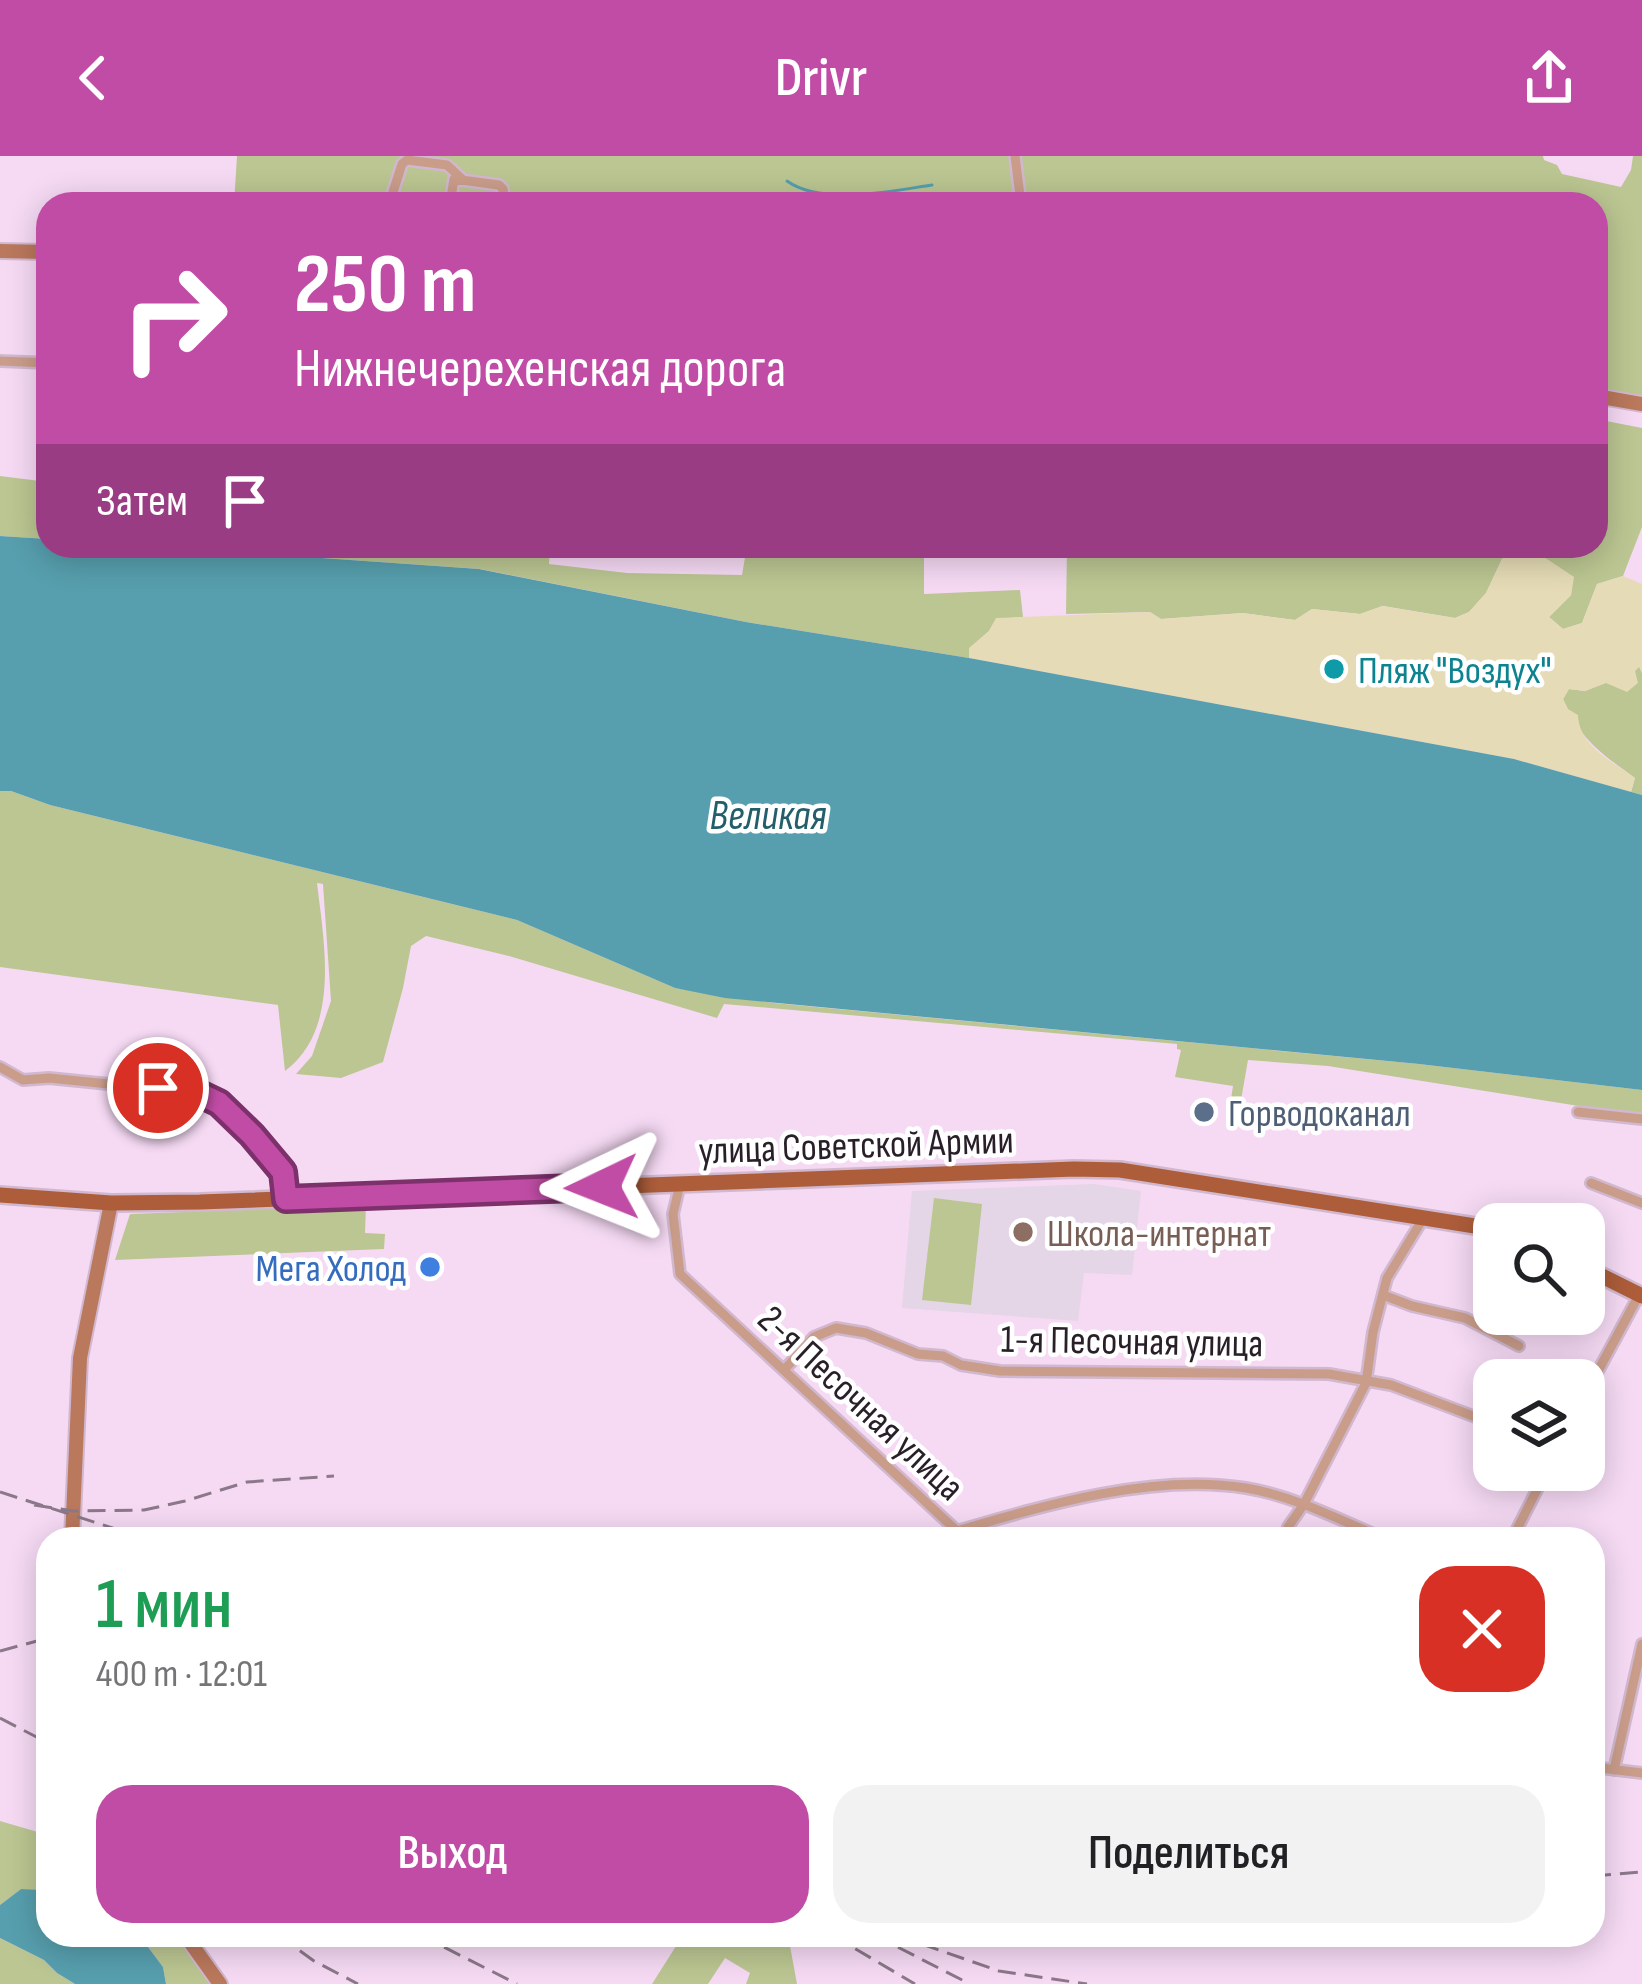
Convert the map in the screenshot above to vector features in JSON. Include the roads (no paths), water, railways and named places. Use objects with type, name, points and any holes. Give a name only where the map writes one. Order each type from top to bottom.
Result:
[{"type":"main road","name":"улица Советской Армии","points":[[0,1195],[111,1203],[286,1199],[1120,1169],[1473,1225]]},
{"type":"main road","points":[[1605,1277],[1641,1295]]},
{"type":"street","points":[[1016,156],[1020,192]]},
{"type":"street","points":[[393,192],[401,164],[407,160],[447,165],[462,179]]},
{"type":"street","points":[[452,192],[454,179],[499,185],[503,192]]},
{"type":"street","points":[[0,250],[36,251]]},
{"type":"street","points":[[0,361],[36,362]]},
{"type":"street","points":[[1608,398],[1642,404]]},
{"type":"street","points":[[0,1067],[23,1080],[49,1078],[198,1093],[219,1103],[273,1159],[283,1172],[286,1199]]},
{"type":"street","points":[[1578,1112],[1642,1119]]},
{"type":"street","points":[[1591,1183],[1642,1203]]},
{"type":"street","name":"2-я Песочная улица","points":[[680,1184],[674,1214],[680,1274],[946,1527]]},
{"type":"street","points":[[73,1527],[80,1358],[111,1203]]},
{"type":"street","points":[[1288,1527],[1366,1383],[1387,1279],[1424,1217]]},
{"type":"street","points":[[1383,1295],[1465,1318],[1520,1346]]},
{"type":"street","points":[[1605,1359],[1641,1295]]},
{"type":"street","name":"1-я Песочная улица","points":[[784,1370],[814,1337],[836,1328],[866,1333],[918,1354],[1000,1371],[1328,1374],[1391,1385],[1473,1416]]},
{"type":"street","name":"2-я Песочная улица","points":[[981,1527],[1081,1497],[1178,1485],[1246,1488],[1304,1504],[1357,1527]]},
{"type":"street","points":[[1518,1527],[1536,1491]]},
{"type":"street","points":[[1614,1770],[1642,1644]]},
{"type":"street","points":[[1605,1769],[1642,1773]]},
{"type":"street","points":[[194,1947],[220,1984]]},
{"type":"water","name":"Великая","points":[[0,536],[36,538],[36,558],[321,558],[479,569],[746,622],[969,658],[1514,759],[1642,795],[1642,1090],[1419,1064],[725,998],[675,988],[517,920],[0,791]]},
{"type":"water","points":[[21,1889],[36,1890],[36,1947],[148,1947],[163,1967],[166,1984],[75,1984],[44,1960],[0,1938],[0,1905]]},
{"type":"waterway","points":[[787,181],[815,192]]},
{"type":"waterway","points":[[884,192],[932,185]]},
{"type":"railway","points":[[34,1505],[73,1511],[144,1510],[247,1482],[334,1476]]},
{"type":"railway","points":[[0,1492],[109,1527]]},
{"type":"railway","points":[[0,1651],[36,1641]]},
{"type":"railway","points":[[0,1718],[36,1737]]},
{"type":"railway","points":[[1605,1875],[1642,1872]]},
{"type":"railway","points":[[295,1947],[358,1984]]},
{"type":"railway","points":[[444,1947],[517,1984]]},
{"type":"railway","points":[[852,1947],[915,1984]]},
{"type":"railway","points":[[898,1947],[970,1984]]},
{"type":"railway","points":[[930,1947],[999,1971],[1087,1984]]},
{"type":"place","name":"Пляж \"Воздух\"","points":[[1334,669]]},
{"type":"place","name":"Горводоканал","points":[[1204,1112]]},
{"type":"place","name":"Школа-интернат","points":[[1023,1232]]},
{"type":"place","name":"Мега Холод","points":[[430,1267]]}]
